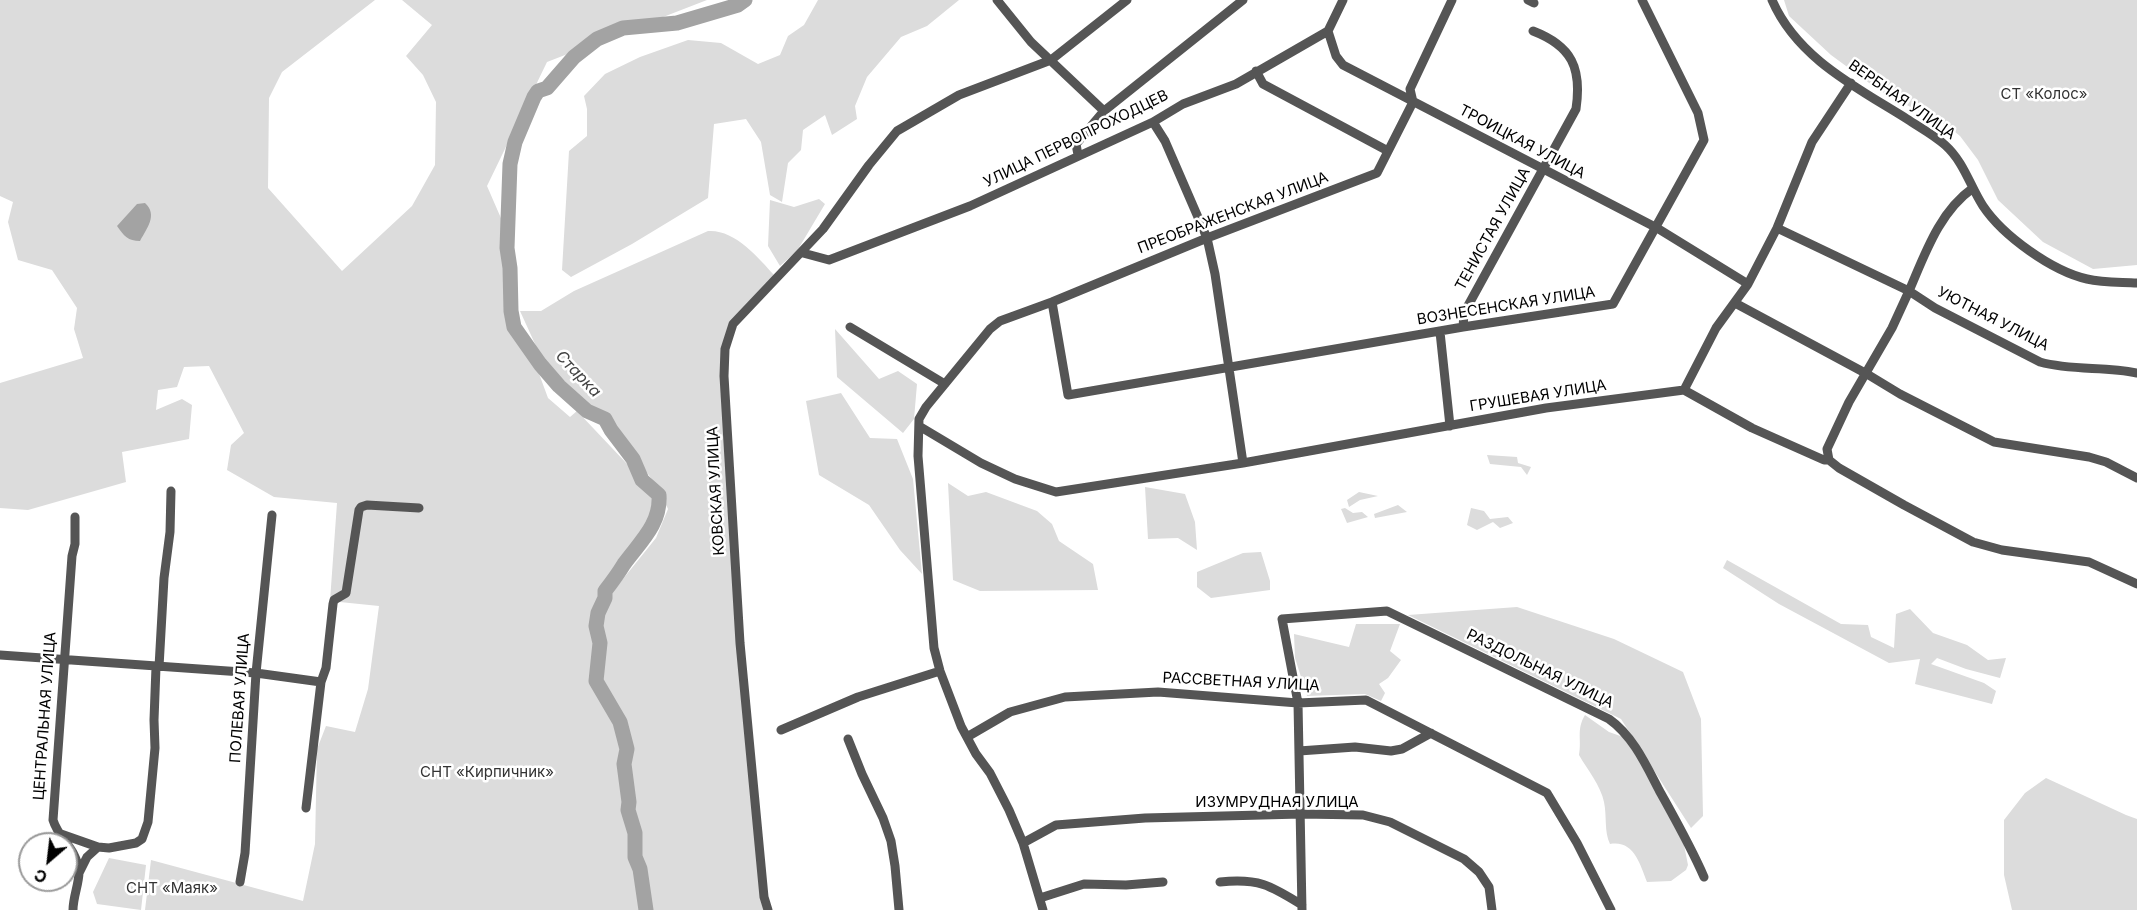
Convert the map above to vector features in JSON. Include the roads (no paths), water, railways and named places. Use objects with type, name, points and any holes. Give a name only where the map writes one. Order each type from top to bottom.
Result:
[{"type":"street","points":[[997,0],[1031,42],[1104,111]]},
{"type":"street","points":[[1051,60],[1127,0]]},
{"type":"street","points":[[1078,155],[1076,144],[1104,111],[1242,0]]},
{"type":"street","points":[[1328,31],[1343,0]]},
{"type":"street","name":"ПРЕОБРАЖЕНСКАЯ УЛИЦА","points":[[919,426],[919,419],[926,407],[990,329],[1000,321],[1377,173],[1413,102],[1410,89],[1452,0]]},
{"type":"street","name":"ВОЗНЕСЕНСКАЯ УЛИЦА","points":[[1052,302],[1068,395],[1463,327],[1613,304],[1704,140],[1698,113],[1642,0]]},
{"type":"street","name":"ВЕРБНАЯ УЛИЦА","points":[[1772,0],[1785,25],[1813,56],[1851,84],[1945,145],[1968,175],[1972,188],[1994,221],[2012,237],[2059,268],[2085,279],[2137,283]]},
{"type":"street","name":"УЛИЦА ПЕРВОПРОХОДЦЕВ","points":[[803,252],[830,260],[970,206],[1153,122],[1183,104],[1236,84],[1328,31]]},
{"type":"street","name":"ТРОИЦКАЯ УЛИЦА","points":[[1328,31],[1336,56],[1343,65],[1657,228],[1748,284]]},
{"type":"street","name":"ТЕНИСТАЯ УЛИЦА","points":[[1463,327],[1464,313],[1576,109],[1579,88],[1574,62],[1553,39],[1533,31]]},
{"type":"street","name":"КОВСКАЯ УЛИЦА","points":[[768,910],[764,897],[740,643],[724,376],[725,349],[733,324],[824,229],[869,165],[897,131],[959,95],[1051,60]]},
{"type":"street","points":[[1256,71],[1263,84],[1388,151]]},
{"type":"street","points":[[1851,84],[1812,142],[1777,228],[1748,284],[1716,328],[1684,390],[1752,428],[1824,460],[1829,460],[1904,506],[1973,542],[2002,550],[2089,562],[2137,584]]},
{"type":"street","points":[[1153,122],[1165,141],[1207,238],[1215,274],[1243,463]]},
{"type":"street","points":[[1829,460],[1827,449],[1829,444],[1849,402],[1893,328],[1945,213],[1972,188]]},
{"type":"street","name":"УЮТНАЯ УЛИЦА","points":[[1777,228],[1909,291],[1935,308],[2040,362],[2053,366],[2137,373]]},
{"type":"street","points":[[1735,303],[1900,394],[1994,442],[2089,457],[2106,462],[2137,478]]},
{"type":"street","points":[[850,327],[945,384]]},
{"type":"street","points":[[1440,332],[1450,426]]},
{"type":"street","name":"ГРУШЕВАЯ УЛИЦА","points":[[919,426],[981,463],[1015,479],[1056,492],[1243,463],[1546,408],[1684,390]]},
{"type":"street","points":[[919,426],[920,483],[931,623],[940,671],[967,737],[1010,810],[1023,843],[1043,910]]},
{"type":"street","points":[[78,840],[109,848],[136,843],[142,839],[148,822],[155,748],[153,720],[164,578],[170,532],[171,491]]},
{"type":"street","points":[[306,808],[333,604],[334,600],[346,593],[361,507],[387,505],[419,508]]},
{"type":"street","name":"ПОЛЕВАЯ УЛИЦА","points":[[240,882],[245,853],[256,673],[272,515]]},
{"type":"street","name":"ЦЕНТРАЛЬНАЯ УЛИЦА","points":[[59,832],[53,820],[63,660],[75,544],[75,517]]},
{"type":"street","name":"РАЗДОЛЬНАЯ УЛИЦА","points":[[1298,703],[1282,619],[1387,611],[1618,725],[1634,745],[1693,850],[1704,876]]},
{"type":"street","points":[[0,655],[256,673],[321,682]]},
{"type":"street","points":[[781,730],[858,697],[940,671]]},
{"type":"street","name":"РАССВЕТНАЯ УЛИЦА","points":[[967,737],[1010,712],[1065,697],[1158,692],[1298,703],[1366,700],[1547,793],[1577,843],[1611,910]]},
{"type":"street","points":[[1298,703],[1302,907]]},
{"type":"street","points":[[1299,751],[1355,747],[1391,751],[1402,749],[1431,733]]},
{"type":"street","points":[[848,739],[891,841],[896,866],[899,910]]},
{"type":"street","name":"ИЗУМРУДНАЯ УЛИЦА","points":[[1023,843],[1056,825],[1145,818],[1301,814],[1363,815],[1390,822],[1464,859],[1479,872],[1489,887],[1492,910]]},
{"type":"street","points":[[79,873],[87,856],[98,847]]},
{"type":"street","name":"ЦЕНТРАЛЬНАЯ УЛИЦА","points":[[73,910],[78,870]]},
{"type":"street","points":[[1220,882],[1256,881],[1283,893],[1302,907]]},
{"type":"street","points":[[1040,898],[1084,884],[1126,885],[1163,882]]},
{"type":"waterway","name":"Старка","points":[[646,910],[640,869],[635,857],[635,833],[628,810],[624,764],[627,749],[620,722],[596,681],[600,643],[596,626],[605,591],[653,524],[657,515],[659,495],[642,480],[633,459],[605,419],[587,411],[559,386],[514,327],[507,248],[510,164],[515,142],[538,91],[547,88],[574,57],[597,39],[623,28],[677,23],[738,5],[745,0]]},
{"type":"park label","name":"СТ «Колос»","points":[[2044,94]]},
{"type":"park label","name":"СНТ «Кирпичник»","points":[[487,772]]},
{"type":"park label","name":"СНТ «Маяк»","points":[[172,888]]}]
